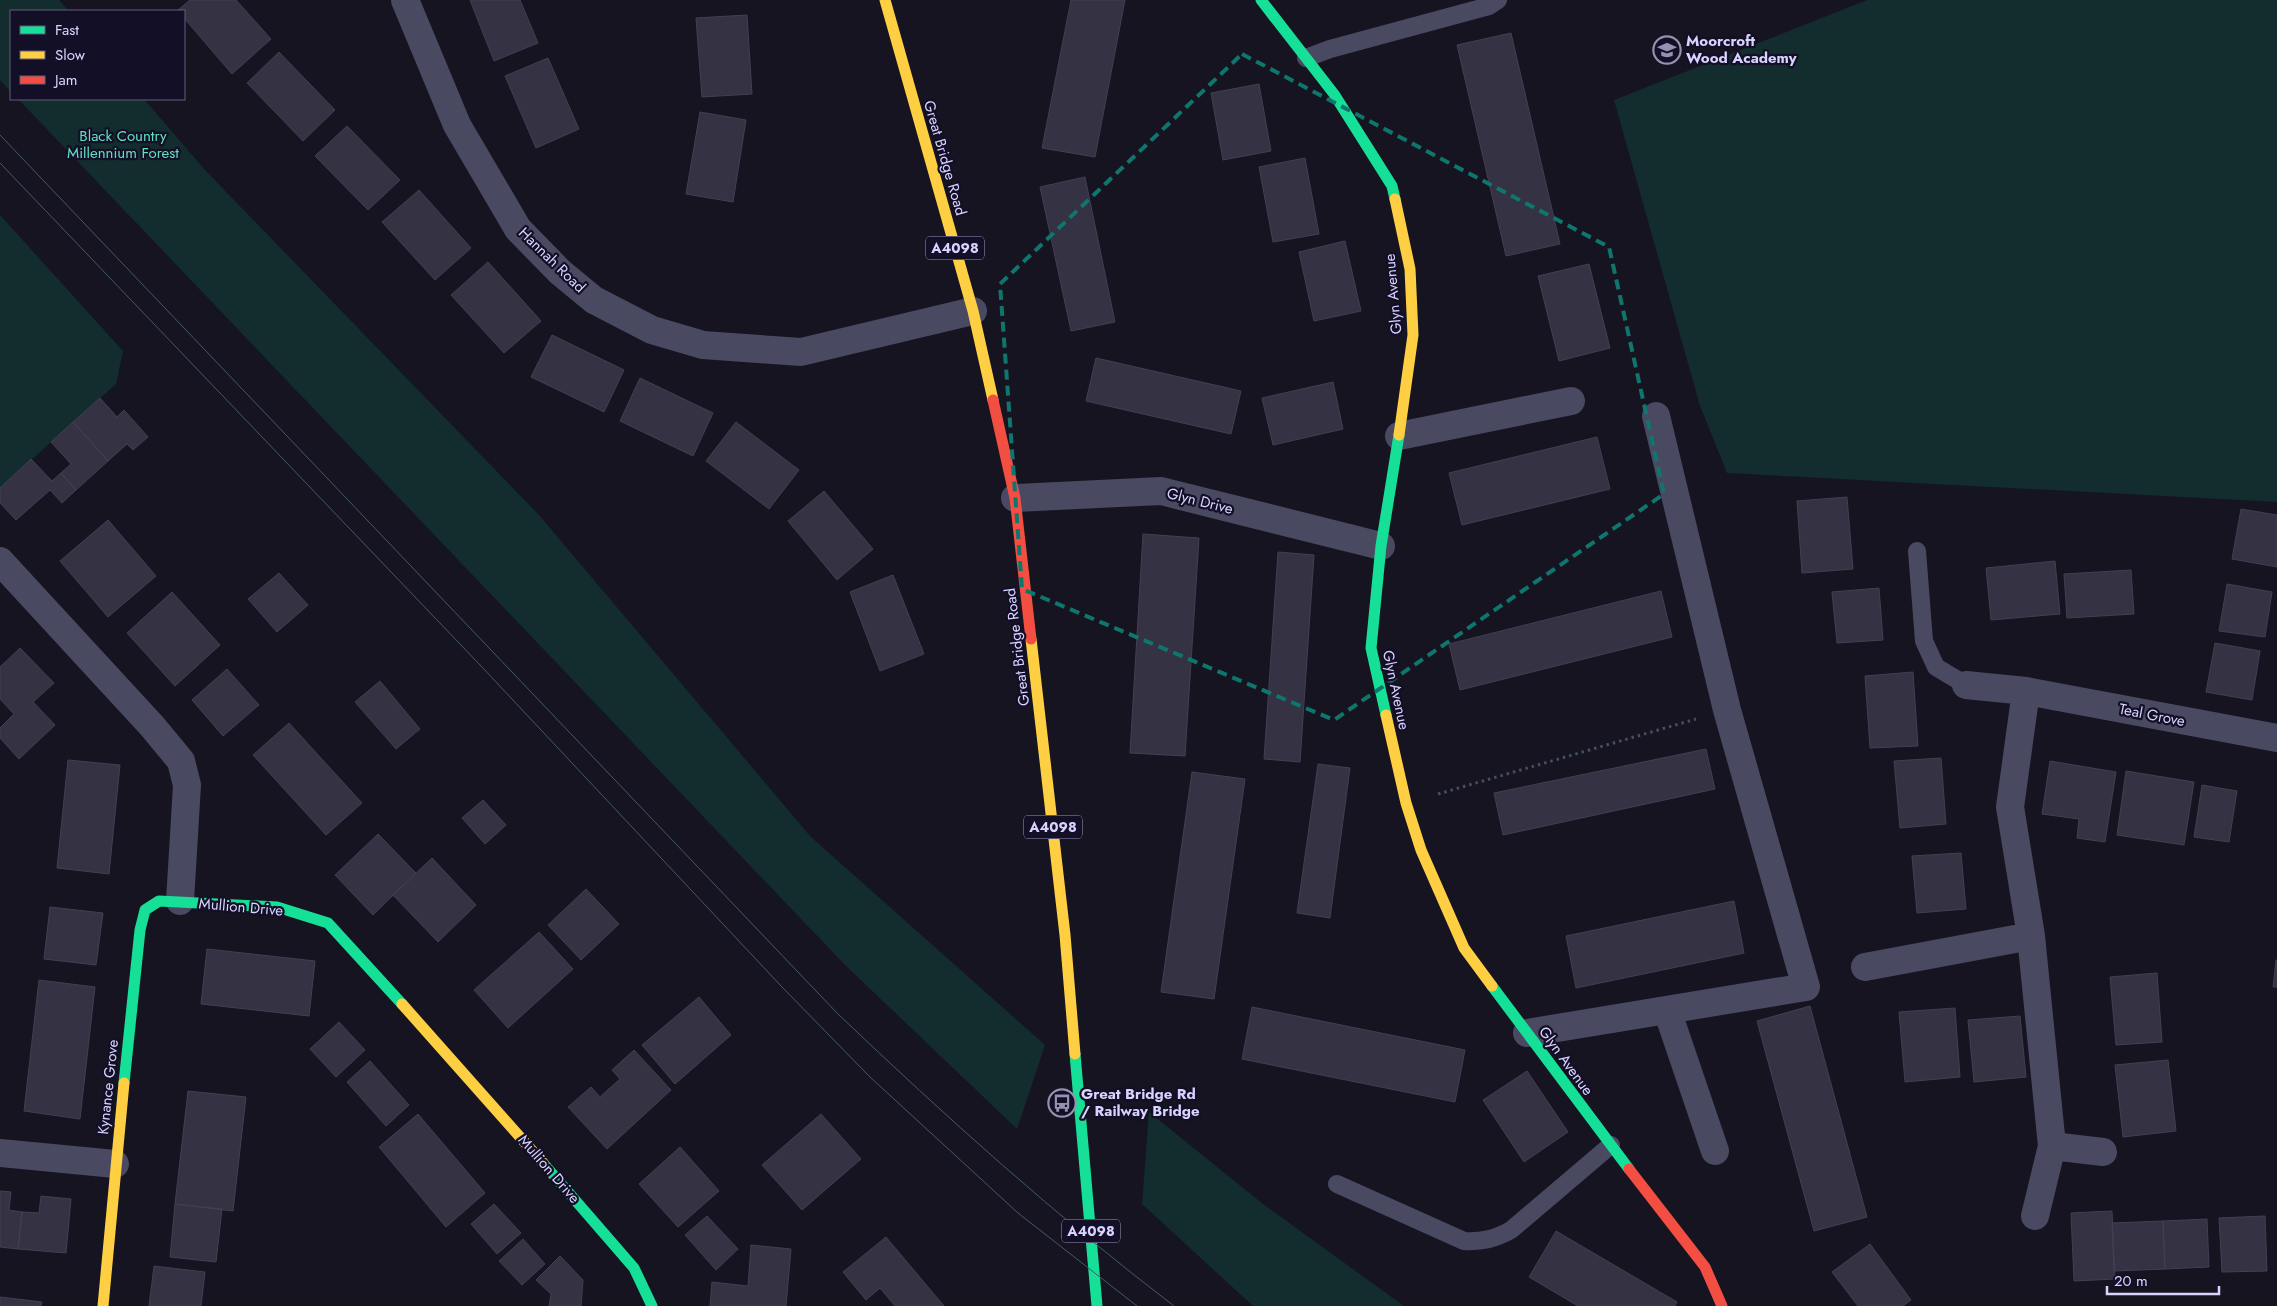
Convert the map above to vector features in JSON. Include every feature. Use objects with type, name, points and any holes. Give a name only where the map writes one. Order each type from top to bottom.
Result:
[{"type":"street","name":"Hannah Road","points":[[405,0],[457,125],[518,229],[560,272],[594,300],[652,330],[703,345],[800,352],[973,311]]},
{"type":"street","name":"Great Bridge Road","points":[[885,0],[973,311],[1014,498],[1065,935],[1097,1306]]},
{"type":"street","name":"Glyn Avenue","points":[[1262,0],[1334,94],[1392,186],[1410,269],[1413,334],[1381,546],[1371,648],[1406,803],[1421,850],[1464,948],[1610,1145],[1705,1267],[1722,1306]]},
{"type":"street","points":[[1399,436],[1571,401]]},
{"type":"street","points":[[1527,1034],[1806,987],[1727,710],[1656,416]]},
{"type":"street","name":"Glyn Drive","points":[[1014,498],[1161,491],[1381,546]]},
{"type":"street","name":"Mullion Drive","points":[[0,561],[152,726],[181,761],[187,785],[180,901],[277,907],[328,923],[494,1106],[634,1268],[652,1306]]},
{"type":"street","name":"Teal Grove","points":[[1966,685],[2026,691],[2277,738]]},
{"type":"street","points":[[2026,691],[2010,807],[2031,936],[2052,1146],[2035,1216]]},
{"type":"street","name":"Kynance Grove","points":[[103,1306],[115,1164],[140,930],[145,910],[159,901],[180,901]]},
{"type":"street","points":[[1865,967],[2031,936]]},
{"type":"street","points":[[1668,1010],[1716,1151]]},
{"type":"street","points":[[2052,1146],[2103,1152]]},
{"type":"street","points":[[0,1153],[115,1164]]},
{"type":"lane","points":[[1306,58],[1330,49],[1489,6],[1498,0]]},
{"type":"lane","points":[[1917,551],[1924,641],[1936,666],[1966,685]]},
{"type":"lane","points":[[1337,1184],[1464,1241],[1478,1242],[1497,1238],[1511,1230],[1610,1145]]},
{"type":"path","points":[[1406,803],[1727,710]]},
{"type":"highlighted area","points":[[1242,54],[1609,247],[1664,494],[1334,720],[1022,589],[1000,284]]},
{"type":"green space","points":[[0,0],[59,0],[68,10],[10,10],[10,91],[0,80]]},
{"type":"green space","points":[[1867,0],[2277,0],[2277,502],[1727,473],[1700,406],[1614,100]]},
{"type":"green space","name":"Black Country Millennium Forest","points":[[19,100],[145,100],[205,170],[539,515],[811,837],[1045,1045],[1017,1129],[845,965]]},
{"type":"green space","points":[[0,215],[123,351],[116,384],[0,488]]},
{"type":"green space","points":[[1149,1112],[1263,1204],[1404,1306],[1253,1306],[1142,1204]]},
{"type":"building","points":[[190,0],[236,0],[271,39],[232,74],[185,19],[185,10],[178,10]]},
{"type":"building","points":[[470,0],[520,0],[538,43],[494,61]]},
{"type":"building","points":[[1071,0],[1125,0],[1095,157],[1042,148]]},
{"type":"building","points":[[747,15],[752,94],[702,97],[696,18]]},
{"type":"building","points":[[1511,33],[1560,244],[1506,256],[1457,45]]},
{"type":"building","points":[[279,52],[335,110],[303,141],[247,83]]},
{"type":"building","points":[[548,58],[579,129],[536,148],[505,76]]},
{"type":"building","points":[[1259,84],[1271,151],[1223,160],[1211,93]]},
{"type":"building","points":[[700,112],[746,120],[733,202],[686,194]]},
{"type":"building","points":[[347,126],[400,180],[368,210],[315,156]]},
{"type":"building","points":[[1305,158],[1319,234],[1273,242],[1259,167]]},
{"type":"building","points":[[1085,177],[1115,322],[1071,331],[1040,187]]},
{"type":"building","points":[[419,190],[471,248],[435,280],[382,222]]},
{"type":"building","points":[[1345,241],[1361,311],[1314,321],[1299,252]]},
{"type":"building","points":[[488,262],[541,321],[504,353],[451,295]]},
{"type":"building","points":[[1589,264],[1610,348],[1559,361],[1538,276]]},
{"type":"building","points":[[552,335],[624,370],[604,412],[531,377]]},
{"type":"building","points":[[1096,358],[1241,391],[1231,434],[1086,401]]},
{"type":"building","points":[[640,378],[713,413],[693,456],[620,421]]},
{"type":"building","points":[[1333,382],[1343,429],[1273,445],[1262,398]]},
{"type":"building","points":[[100,398],[117,417],[124,410],[148,437],[133,450],[127,444],[108,461],[73,422]]},
{"type":"building","points":[[73,422],[108,461],[76,490],[61,473],[71,464],[51,442]]},
{"type":"building","points":[[736,422],[799,470],[769,509],[706,461]]},
{"type":"building","points":[[1597,437],[1610,489],[1462,525],[1449,473]]},
{"type":"building","points":[[31,459],[52,481],[61,473],[76,490],[62,503],[50,490],[16,520],[0,503],[0,488]]},
{"type":"building","points":[[824,491],[873,549],[837,580],[788,521]]},
{"type":"building","points":[[1847,497],[1853,569],[1802,573],[1797,501]]},
{"type":"building","points":[[2241,509],[2277,515],[2277,567],[2232,559]]},
{"type":"building","points":[[108,520],[156,576],[108,617],[60,561]]},
{"type":"building","points":[[1143,534],[1199,538],[1185,756],[1130,753]]},
{"type":"building","points":[[1278,552],[1314,555],[1300,762],[1264,759]]},
{"type":"building","points":[[2055,561],[2060,614],[1991,620],[1986,568]]},
{"type":"building","points":[[2131,570],[2134,614],[2067,618],[2064,574]]},
{"type":"building","points":[[279,573],[308,605],[277,632],[248,599]]},
{"type":"building","points":[[893,575],[924,654],[880,671],[850,592]]},
{"type":"building","points":[[2227,584],[2272,592],[2265,637],[2219,631]]},
{"type":"building","points":[[1879,588],[1883,640],[1837,643],[1832,592]]},
{"type":"building","points":[[1661,591],[1672,637],[1460,690],[1449,644]]},
{"type":"building","points":[[172,592],[220,645],[175,686],[127,633]]},
{"type":"building","points":[[2215,643],[2260,651],[2252,700],[2206,692]]},
{"type":"building","points":[[20,648],[54,683],[33,702],[55,725],[19,759],[0,738],[0,728],[14,714],[0,699],[0,667]]},
{"type":"building","points":[[227,669],[259,705],[223,736],[192,700]]},
{"type":"building","points":[[1913,672],[1918,746],[1870,748],[1865,676]]},
{"type":"building","points":[[380,681],[420,729],[396,749],[355,702]]},
{"type":"building","points":[[289,723],[362,803],[326,835],[253,755]]},
{"type":"building","points":[[1706,749],[1715,789],[1503,835],[1494,793]]},
{"type":"building","points":[[1941,758],[1946,824],[1900,828],[1894,761]]},
{"type":"building","points":[[68,760],[120,765],[109,874],[57,868]]},
{"type":"building","points":[[2050,761],[2116,772],[2105,842],[2077,838],[2079,819],[2042,814]]},
{"type":"building","points":[[1318,764],[1350,768],[1330,918],[1297,913]]},
{"type":"building","points":[[2126,771],[2194,782],[2184,845],[2117,835]]},
{"type":"building","points":[[1192,772],[1245,779],[1214,999],[1161,992]]},
{"type":"building","points":[[2202,785],[2237,791],[2229,842],[2194,837]]},
{"type":"building","points":[[483,800],[506,825],[485,844],[462,818]]},
{"type":"building","points":[[378,834],[416,873],[373,915],[335,875]]},
{"type":"building","points":[[1961,853],[1966,909],[1917,913],[1912,856]]},
{"type":"building","points":[[432,858],[476,905],[438,942],[393,895]]},
{"type":"building","points":[[586,889],[619,924],[581,960],[548,925]]},
{"type":"building","points":[[1734,901],[1744,953],[1576,988],[1566,936]]},
{"type":"building","points":[[50,907],[103,913],[96,965],[44,959]]},
{"type":"building","points":[[539,932],[573,969],[508,1028],[474,990]]},
{"type":"building","points":[[207,949],[315,961],[309,1016],[201,1004]]},
{"type":"building","points":[[2276,960],[2277,987],[2273,987]]},
{"type":"building","points":[[2157,973],[2162,1042],[2116,1045],[2110,977]]},
{"type":"building","points":[[39,980],[95,987],[80,1119],[24,1111]]},
{"type":"building","points":[[699,997],[731,1035],[675,1084],[642,1045]]},
{"type":"building","points":[[1810,1006],[1867,1217],[1814,1231],[1757,1021]]},
{"type":"building","points":[[1252,1007],[1465,1050],[1455,1102],[1242,1059]]},
{"type":"building","points":[[1955,1008],[1960,1077],[1905,1082],[1899,1012]]},
{"type":"building","points":[[2020,1016],[2026,1077],[1974,1082],[1968,1020]]},
{"type":"building","points":[[339,1022],[365,1050],[336,1077],[310,1049]]},
{"type":"building","points":[[634,1050],[671,1090],[607,1149],[568,1107],[591,1087],[600,1097],[620,1079],[612,1070]]},
{"type":"building","points":[[2168,1060],[2176,1131],[2123,1137],[2115,1065]]},
{"type":"building","points":[[370,1061],[409,1105],[386,1126],[347,1082]]},
{"type":"building","points":[[1527,1071],[1568,1132],[1524,1162],[1483,1100]]},
{"type":"building","points":[[188,1091],[246,1097],[233,1211],[175,1204]]},
{"type":"building","points":[[418,1114],[485,1193],[446,1227],[379,1147]]},
{"type":"building","points":[[821,1114],[861,1159],[802,1210],[762,1165]]},
{"type":"building","points":[[680,1147],[719,1191],[678,1227],[639,1184]]},
{"type":"building","points":[[0,1191],[11,1192],[9,1210],[22,1212],[18,1249],[0,1247]]},
{"type":"building","points":[[41,1196],[71,1199],[66,1253],[18,1249],[22,1212],[39,1213]]},
{"type":"building","points":[[175,1204],[222,1209],[216,1262],[170,1257]]},
{"type":"building","points":[[494,1204],[521,1233],[497,1254],[471,1224]]},
{"type":"building","points":[[2112,1211],[2115,1279],[2074,1281],[2071,1213]]},
{"type":"building","points":[[707,1216],[738,1249],[716,1270],[685,1235]]},
{"type":"building","points":[[2265,1216],[2267,1271],[2222,1272],[2219,1218]]},
{"type":"building","points":[[2207,1219],[2209,1267],[2165,1269],[2163,1221]]},
{"type":"building","points":[[2163,1221],[2165,1269],[2114,1271],[2112,1223]]},
{"type":"building","points":[[1556,1231],[1677,1302],[1675,1306],[1578,1306],[1529,1277]]},
{"type":"building","points":[[886,1237],[944,1306],[895,1306],[880,1288],[866,1300],[843,1272]]},
{"type":"building","points":[[523,1239],[545,1264],[522,1285],[499,1261]]},
{"type":"building","points":[[1870,1244],[1911,1300],[1903,1306],[1858,1306],[1832,1272]]},
{"type":"building","points":[[751,1245],[791,1249],[786,1306],[710,1306],[712,1282],[748,1286]]},
{"type":"building","points":[[560,1256],[583,1280],[581,1306],[549,1306],[551,1294],[536,1280]]},
{"type":"building","points":[[154,1266],[205,1272],[201,1306],[149,1306]]},
{"type":"building","points":[[0,1297],[42,1302],[41,1306],[0,1306]]},
{"type":"tram line","points":[[0,135],[838,1014],[1002,1165],[1087,1237],[1174,1306]]},
{"type":"tram line","points":[[0,163],[481,666],[782,987],[870,1077],[1018,1213],[1137,1306]]},
{"type":"traffic: fast","points":[[1261,0],[1334,94],[1392,186],[1395,199]]},
{"type":"traffic: fast","points":[[1386,715],[1371,648],[1381,546],[1399,435]]},
{"type":"traffic: fast","points":[[124,1083],[140,930],[145,910],[159,901],[277,907],[328,923],[402,1004]]},
{"type":"traffic: fast","points":[[1492,986],[1629,1169]]},
{"type":"traffic: fast","points":[[1075,1054],[1097,1306]]},
{"type":"traffic: fast","points":[[543,1163],[634,1268],[652,1306]]},
{"type":"traffic: slow","points":[[885,0],[973,311],[993,400]]},
{"type":"traffic: slow","points":[[1395,199],[1410,269],[1413,335],[1399,435]]},
{"type":"traffic: slow","points":[[1031,639],[1065,935],[1075,1054]]},
{"type":"traffic: slow","points":[[1386,715],[1406,803],[1421,850],[1464,948],[1492,986]]},
{"type":"traffic: slow","points":[[402,1004],[543,1163]]},
{"type":"traffic: slow","points":[[103,1306],[124,1083]]},
{"type":"traffic: jam","points":[[993,400],[1015,498],[1031,639]]},
{"type":"traffic: jam","points":[[1629,1169],[1705,1267],[1722,1306]]},
{"type":"place","name":"Moorcroft Wood Academy","points":[[1667,50]]},
{"type":"place","name":"Great Bridge Rd / Railway Bridge","points":[[1062,1103]]}]
